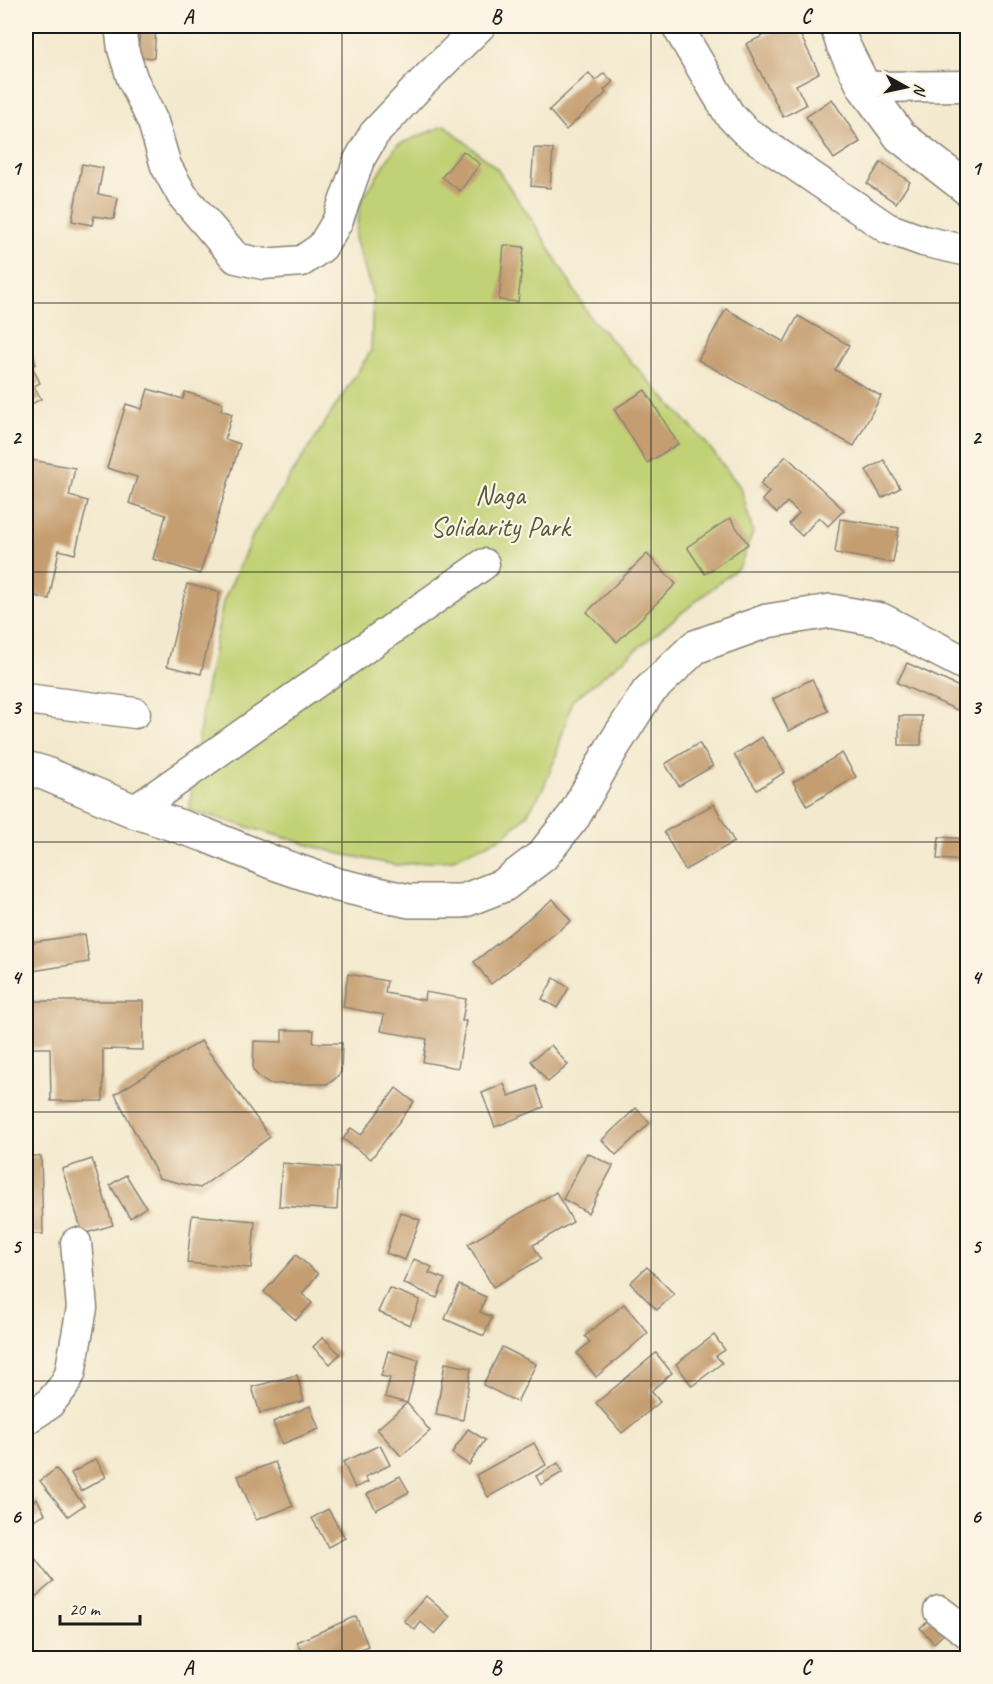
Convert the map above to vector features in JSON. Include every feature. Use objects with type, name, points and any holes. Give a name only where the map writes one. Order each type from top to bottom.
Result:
[{"type":"main road","points":[[837,26],[843,45],[864,87],[900,136],[968,189]]},
{"type":"main road","points":[[26,768],[44,773],[134,811],[338,885],[409,901],[462,901],[504,885],[542,856],[574,816],[612,748],[648,692],[695,646],[766,621],[831,611],[881,620],[968,665]]},
{"type":"street","points":[[120,26],[123,49],[132,78],[153,122],[166,166],[182,195],[236,258],[263,264],[302,261],[322,247],[337,222],[359,160],[374,134],[480,26]]},
{"type":"street","points":[[677,26],[729,114],[745,131],[887,228],[923,241],[968,250]]},
{"type":"street","points":[[864,87],[968,86]]},
{"type":"street","points":[[134,811],[484,564]]},
{"type":"street","points":[[26,699],[135,713]]},
{"type":"street","points":[[26,1419],[48,1405],[63,1387],[70,1374],[82,1308],[76,1243]]},
{"type":"street","points":[[939,1611],[968,1633]]},
{"type":"green space","name":"Naga Solidarity Park","points":[[445,125],[497,169],[538,229],[590,317],[707,444],[741,488],[753,533],[740,566],[572,701],[555,759],[543,789],[526,816],[503,837],[451,860],[396,865],[341,854],[189,810],[203,706],[223,602],[254,533],[371,351],[373,296],[355,238],[361,201],[397,145]]},
{"type":"building","points":[[140,26],[156,26],[154,58],[138,57]]},
{"type":"building","points":[[783,26],[796,26],[819,73],[796,85],[806,105],[783,117],[746,44]]},
{"type":"building","points":[[589,73],[595,81],[604,73],[613,82],[604,90],[606,93],[566,130],[549,110]]},
{"type":"building","points":[[832,99],[860,142],[834,159],[806,117]]},
{"type":"building","points":[[534,148],[553,149],[550,188],[531,186]]},
{"type":"building","points":[[463,151],[480,164],[460,191],[442,177]]},
{"type":"building","points":[[881,162],[910,182],[896,203],[867,184]]},
{"type":"building","points":[[82,164],[103,168],[98,194],[118,198],[114,219],[94,216],[92,225],[72,221]]},
{"type":"building","points":[[504,245],[524,247],[518,302],[499,300]]},
{"type":"building","points":[[726,309],[784,342],[798,316],[849,345],[835,370],[881,396],[854,446],[698,360]]},
{"type":"building","points":[[26,342],[36,364],[32,366],[40,383],[34,386],[41,399],[26,407]]},
{"type":"building","points":[[148,389],[183,399],[185,392],[223,403],[221,410],[232,414],[225,439],[240,444],[200,574],[153,559],[166,515],[129,503],[137,477],[107,468],[126,404],[142,409]]},
{"type":"building","points":[[645,390],[678,444],[647,463],[614,409]]},
{"type":"building","points":[[786,456],[844,510],[828,526],[819,517],[802,536],[789,524],[799,513],[787,502],[777,513],[762,500],[769,492],[760,484]]},
{"type":"building","points":[[26,459],[75,468],[69,496],[88,501],[75,554],[59,550],[49,599],[26,594]]},
{"type":"building","points":[[884,460],[900,488],[882,498],[866,470]]},
{"type":"building","points":[[730,518],[748,544],[705,574],[687,547]]},
{"type":"building","points":[[840,519],[899,528],[893,563],[835,553]]},
{"type":"building","points":[[647,554],[676,584],[617,642],[587,612]]},
{"type":"building","points":[[187,584],[220,592],[201,674],[167,666]]},
{"type":"building","points":[[907,663],[968,691],[966,714],[897,683]]},
{"type":"building","points":[[812,679],[828,711],[789,731],[773,699]]},
{"type":"building","points":[[899,716],[922,716],[921,745],[899,745]]},
{"type":"building","points":[[762,737],[785,772],[757,790],[734,755]]},
{"type":"building","points":[[699,743],[713,766],[679,786],[665,764]]},
{"type":"building","points":[[842,753],[856,777],[807,806],[793,782]]},
{"type":"building","points":[[714,804],[734,842],[685,870],[664,832]]},
{"type":"building","points":[[939,837],[968,839],[968,861],[937,859]]},
{"type":"building","points":[[553,899],[571,921],[491,984],[474,962]]},
{"type":"building","points":[[85,934],[89,962],[26,972],[26,943]]},
{"type":"building","points":[[348,974],[387,981],[385,993],[424,1000],[425,992],[466,999],[462,1021],[466,1021],[458,1068],[423,1062],[427,1039],[381,1031],[384,1015],[343,1007]]},
{"type":"building","points":[[554,978],[569,988],[557,1008],[542,999]]},
{"type":"building","points":[[26,1001],[143,1001],[143,1050],[103,1049],[103,1101],[51,1101],[50,1048],[26,1048]]},
{"type":"building","points":[[282,1030],[314,1030],[313,1043],[342,1043],[341,1072],[327,1084],[269,1084],[260,1078],[253,1070],[254,1041],[282,1042]]},
{"type":"building","points":[[201,1041],[270,1137],[200,1188],[159,1178],[115,1094]]},
{"type":"building","points":[[551,1045],[568,1065],[548,1082],[531,1061]]},
{"type":"building","points":[[504,1084],[509,1096],[536,1086],[544,1107],[495,1127],[482,1093]]},
{"type":"building","points":[[396,1088],[414,1102],[371,1159],[343,1139],[351,1128],[361,1135]]},
{"type":"building","points":[[636,1108],[650,1123],[616,1155],[602,1140]]},
{"type":"building","points":[[587,1153],[613,1166],[588,1213],[563,1199]]},
{"type":"building","points":[[26,1156],[41,1156],[43,1234],[26,1234]]},
{"type":"building","points":[[92,1159],[113,1225],[83,1234],[62,1169]]},
{"type":"building","points":[[282,1163],[339,1168],[337,1210],[279,1206]]},
{"type":"building","points":[[126,1175],[146,1207],[130,1218],[110,1185]]},
{"type":"building","points":[[556,1192],[573,1222],[533,1245],[541,1259],[493,1287],[468,1244]]},
{"type":"building","points":[[400,1212],[420,1220],[405,1260],[386,1253]]},
{"type":"building","points":[[192,1215],[255,1221],[251,1268],[187,1263]]},
{"type":"building","points":[[296,1255],[318,1274],[302,1294],[312,1303],[296,1320],[264,1292]]},
{"type":"building","points":[[414,1259],[432,1267],[429,1273],[445,1279],[437,1298],[403,1283]]},
{"type":"building","points":[[647,1267],[674,1294],[657,1310],[630,1283]]},
{"type":"building","points":[[459,1285],[486,1297],[480,1312],[492,1317],[484,1336],[445,1319]]},
{"type":"building","points":[[389,1288],[420,1300],[410,1325],[378,1312]]},
{"type":"building","points":[[624,1304],[648,1333],[596,1377],[577,1353],[590,1342],[585,1336]]},
{"type":"building","points":[[714,1335],[725,1350],[716,1356],[722,1363],[692,1386],[676,1364]]},
{"type":"building","points":[[323,1337],[340,1354],[330,1364],[313,1347]]},
{"type":"building","points":[[502,1347],[536,1364],[517,1402],[483,1385]]},
{"type":"building","points":[[388,1351],[419,1360],[407,1403],[385,1397],[390,1378],[381,1376]]},
{"type":"building","points":[[656,1353],[672,1373],[651,1391],[660,1402],[622,1433],[596,1403]]},
{"type":"building","points":[[445,1363],[471,1368],[463,1420],[436,1415]]},
{"type":"building","points":[[297,1375],[304,1401],[260,1413],[252,1387]]},
{"type":"building","points":[[407,1403],[430,1431],[401,1456],[377,1429]]},
{"type":"building","points":[[310,1406],[319,1429],[282,1444],[273,1422]]},
{"type":"building","points":[[468,1429],[485,1440],[469,1465],[452,1453]]},
{"type":"building","points":[[534,1443],[546,1465],[488,1497],[476,1475]]},
{"type":"building","points":[[380,1445],[390,1465],[365,1477],[368,1482],[355,1488],[343,1462]]},
{"type":"building","points":[[96,1459],[106,1477],[81,1491],[71,1473]]},
{"type":"building","points":[[275,1462],[293,1506],[256,1520],[238,1476]]},
{"type":"building","points":[[558,1463],[563,1472],[541,1485],[536,1476]]},
{"type":"building","points":[[56,1469],[84,1505],[68,1516],[40,1481]]},
{"type":"building","points":[[400,1476],[409,1492],[376,1510],[367,1494]]},
{"type":"building","points":[[37,1499],[45,1514],[26,1524],[26,1505]]},
{"type":"building","points":[[328,1509],[345,1538],[328,1547],[312,1518]]},
{"type":"building","points":[[34,1557],[53,1582],[26,1605],[26,1564]]},
{"type":"building","points":[[426,1596],[450,1617],[435,1634],[421,1622],[415,1630],[404,1621]]},
{"type":"building","points":[[356,1616],[368,1646],[339,1658],[304,1658],[297,1642]]},
{"type":"building","points":[[931,1618],[945,1633],[934,1643],[920,1628]]}]
